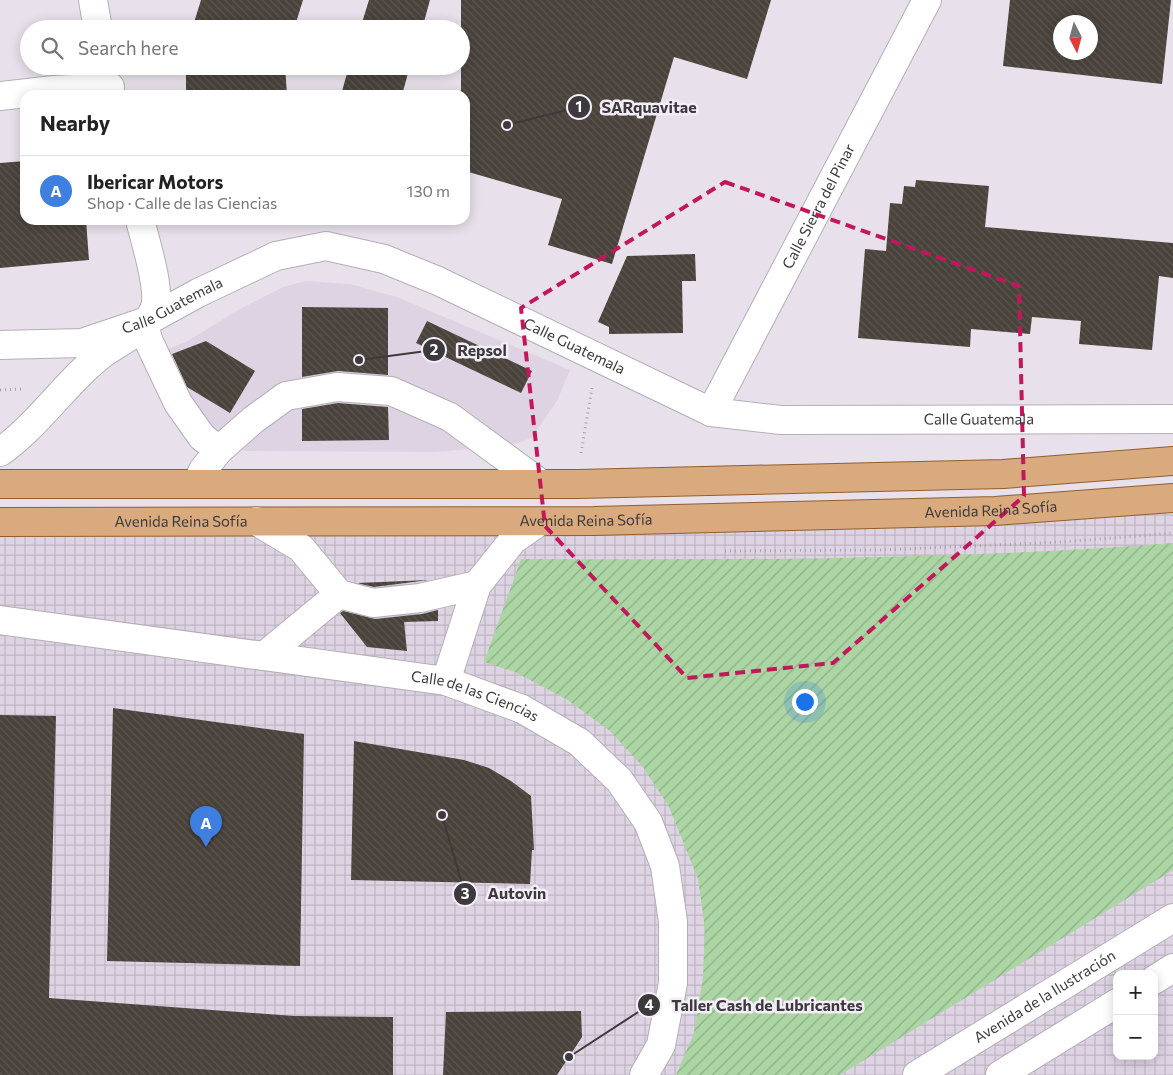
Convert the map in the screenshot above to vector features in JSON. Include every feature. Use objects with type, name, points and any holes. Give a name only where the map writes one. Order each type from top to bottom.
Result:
[{"type":"main road","points":[[0,484],[578,484],[1002,474],[1173,461]]},
{"type":"main road","name":"Avenida Reina Sofía","points":[[0,522],[539,522],[996,511],[1173,498]]},
{"type":"street","points":[[93,0],[96,20]]},
{"type":"street","name":"Calle Sierra del Pinar","points":[[711,412],[928,0]]},
{"type":"street","points":[[54,90],[109,83]]},
{"type":"street","points":[[0,96],[20,94]]},
{"type":"street","points":[[0,452],[105,352],[131,336],[147,321],[154,309],[156,288],[141,225]]},
{"type":"street","name":"Calle Guatemala","points":[[0,345],[82,343],[147,321],[198,293],[276,256],[326,246],[384,259],[438,281],[711,412],[781,420],[1173,419]]},
{"type":"street","points":[[147,321],[146,332],[149,342],[178,403],[202,437],[219,450]]},
{"type":"street","points":[[198,484],[204,470],[219,450],[252,420],[286,396],[337,387],[391,391],[450,417],[540,483]]},
{"type":"street","points":[[256,521],[301,548],[339,594],[373,603],[420,598],[477,585]]},
{"type":"street","points":[[446,681],[477,585],[513,540],[539,522]]},
{"type":"street","points":[[264,656],[339,594]]},
{"type":"street","name":"Calle de las Ciencias","points":[[0,620],[446,681],[522,709],[579,742],[618,780],[648,822],[665,866],[673,922],[673,983],[661,1045],[644,1075]]},
{"type":"street","name":"Avenida de la Ilustración","points":[[917,1075],[1173,918]]},
{"type":"street","points":[[1158,977],[1173,968]]},
{"type":"street","points":[[1000,1075],[1113,1005]]},
{"type":"path","points":[[578,484],[579,462],[592,385]]},
{"type":"path","points":[[0,390],[29,389]]},
{"type":"highlighted area","points":[[725,182],[1019,286],[1024,496],[833,663],[687,678],[545,526],[521,308]]},
{"type":"shaded area","points":[[306,281],[350,284],[397,297],[570,370],[557,401],[532,437],[522,442],[504,446],[435,452],[247,451],[229,448],[206,436],[166,350],[186,342],[238,310],[283,287]]},
{"type":"shaded area","points":[[1173,502],[1173,1075],[0,1075],[0,526]]},
{"type":"green space","points":[[1173,543],[1173,870],[840,1075],[676,1075],[694,1033],[703,977],[705,929],[698,879],[669,807],[643,767],[610,731],[566,699],[515,672],[484,662],[521,559],[765,559],[929,556],[1092,549]]},
{"type":"building","points":[[201,0],[303,0],[297,20],[195,20]]},
{"type":"building","points":[[369,0],[430,0],[424,20],[363,20]]},
{"type":"building","points":[[461,0],[771,0],[747,79],[674,57],[612,264],[548,245],[562,199],[470,172],[470,90],[461,90],[461,75],[470,75],[470,20],[461,20]]},
{"type":"building","points":[[1010,0],[1171,0],[1162,84],[1003,66]]},
{"type":"building","points":[[186,75],[286,75],[287,90],[186,90]]},
{"type":"building","points":[[347,75],[408,75],[403,90],[342,90]]},
{"type":"building","points":[[20,161],[20,225],[86,225],[89,260],[0,268],[0,163]]},
{"type":"building","points":[[916,180],[989,186],[985,227],[1173,243],[1173,278],[1159,276],[1152,350],[1079,344],[1081,321],[1032,317],[1030,334],[971,329],[970,347],[858,338],[865,249],[886,251],[890,203],[902,204],[904,186],[915,187]]},
{"type":"building","points":[[695,254],[696,281],[682,281],[683,333],[609,334],[609,327],[598,322],[627,256]]},
{"type":"building","points":[[302,307],[388,308],[388,375],[338,371],[302,377]]},
{"type":"building","points":[[427,321],[532,371],[521,393],[416,343]]},
{"type":"building","points":[[206,341],[255,371],[230,413],[187,387],[172,354]]},
{"type":"building","points":[[338,403],[388,407],[389,440],[302,441],[302,409]]},
{"type":"building","points":[[429,580],[374,587],[357,583]]},
{"type":"building","points":[[438,610],[438,621],[404,622],[407,651],[367,647],[340,613],[343,611],[375,619],[422,614]]},
{"type":"building","points":[[113,708],[304,734],[300,966],[107,961]]},
{"type":"building","points":[[0,715],[56,716],[49,998],[294,1016],[393,1017],[393,1075],[0,1075]]},
{"type":"building","points":[[354,741],[464,760],[489,768],[531,796],[534,850],[532,850],[530,884],[351,880]]},
{"type":"building","points":[[581,1011],[582,1037],[557,1075],[443,1075],[446,1012]]},
{"type":"place","name":"SARquavitae","points":[[507,125]]},
{"type":"place","name":"Repsol","points":[[359,360]]},
{"type":"place","name":"Autovin","points":[[442,815]]},
{"type":"place","name":"Ibericar Motors","points":[[206,847]]},
{"type":"place","name":"Taller Cash de Lubricantes","points":[[569,1057]]}]
